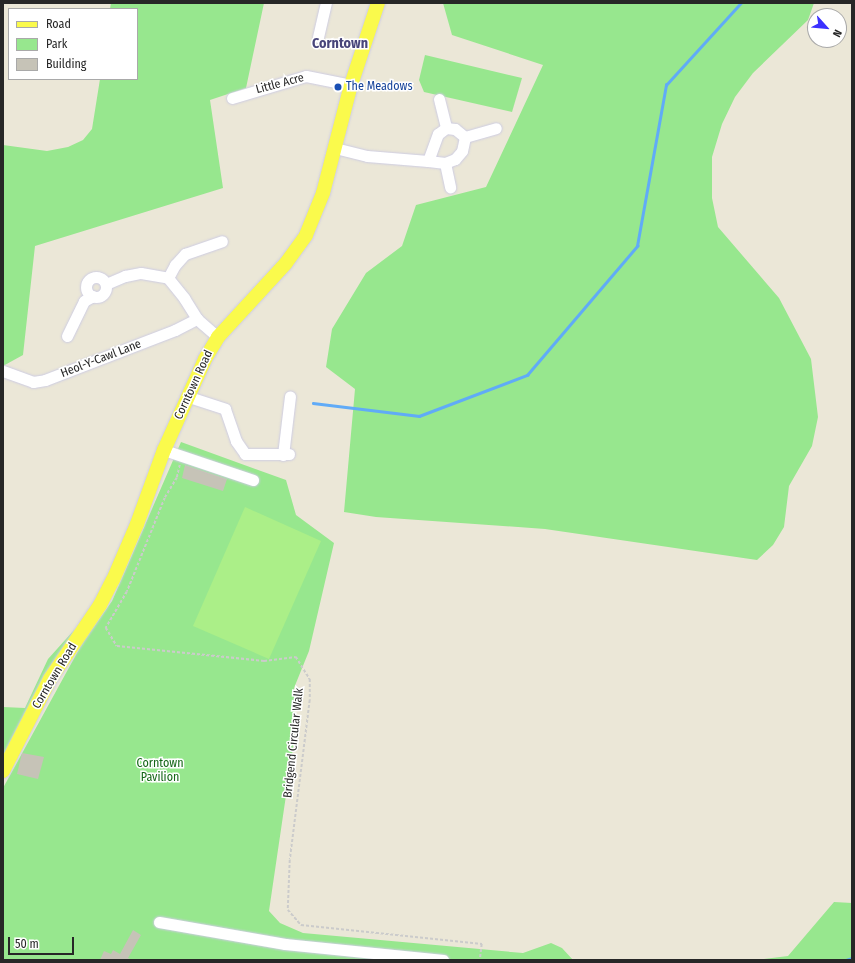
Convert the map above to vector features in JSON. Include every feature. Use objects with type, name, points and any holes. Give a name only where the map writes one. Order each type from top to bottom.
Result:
[{"type":"main road","name":"Corntown Road","points":[[3,771],[50,679],[100,605],[113,580],[138,524],[164,450],[218,337],[286,263],[306,235],[316,213],[336,148],[351,85],[378,3]]},
{"type":"street","points":[[318,37],[326,3]]},
{"type":"street","name":"Little Acre","points":[[232,98],[306,76],[351,85]]},
{"type":"street","points":[[439,99],[446,128]]},
{"type":"street","points":[[428,161],[438,134],[446,128],[455,129],[465,137]]},
{"type":"street","points":[[465,137],[496,128]]},
{"type":"street","points":[[336,148],[367,156],[445,163],[455,159],[462,151],[465,137]]},
{"type":"street","points":[[445,163],[450,187]]},
{"type":"street","points":[[168,278],[175,264],[185,254],[222,241]]},
{"type":"street","points":[[106,284],[125,276],[141,273],[168,278],[184,298],[197,319],[218,337]]},
{"type":"street","points":[[92,296],[87,288],[91,279],[98,277],[106,284]]},
{"type":"street","points":[[67,336],[84,301],[92,296],[104,294],[106,284]]},
{"type":"street","name":"Heol-Y-Cawl Lane","points":[[3,371],[33,382],[45,380],[176,330],[197,319]]},
{"type":"street","points":[[189,397],[226,409],[236,441],[245,454],[286,455],[290,396]]},
{"type":"street","points":[[164,450],[253,480]]},
{"type":"street","points":[[159,922],[285,944],[443,960]]},
{"type":"path","name":"Bridgend Circular Walk","points":[[182,456],[177,478],[165,498],[127,592],[106,628],[117,646],[264,661],[296,657],[310,679],[310,700],[290,860],[288,910],[301,926],[482,944],[480,960]]},
{"type":"green space","points":[[111,3],[264,3],[246,88],[210,100],[223,188],[35,246],[23,355],[3,366],[3,145],[47,151],[68,147],[83,140],[92,129],[100,80],[138,80],[138,8],[110,8]]},
{"type":"green space","points":[[443,3],[814,3],[812,8],[807,8],[807,21],[753,73],[735,97],[722,124],[712,157],[712,198],[718,227],[779,298],[811,359],[818,417],[812,446],[789,486],[784,527],[773,545],[757,560],[545,529],[376,517],[344,512],[355,389],[326,367],[332,329],[366,273],[402,246],[416,205],[486,187],[543,65],[452,35]]},
{"type":"green space","points":[[425,55],[522,78],[512,112],[424,92],[419,80]]},
{"type":"green space","name":"Corntown Pavilion","points":[[181,442],[286,480],[296,515],[334,543],[309,651],[294,688],[294,741],[269,911],[280,923],[303,933],[523,953],[551,943],[562,948],[573,960],[3,960],[3,788],[83,642],[112,601]]},
{"type":"green space","points":[[245,507],[321,541],[269,659],[193,626]]},
{"type":"green space","points":[[75,629],[3,763],[3,707],[25,708],[48,659]]},
{"type":"green space","points":[[834,902],[852,903],[852,960],[756,960],[788,956]]},
{"type":"building","points":[[185,465],[227,479],[223,491],[182,478]]},
{"type":"building","points":[[22,753],[44,757],[38,779],[17,774]]},
{"type":"building","points":[[133,930],[141,935],[128,958],[132,960],[100,960],[104,951],[111,954],[113,950],[120,954]]},
{"type":"waterway","points":[[313,403],[419,416],[527,375],[637,246],[666,85],[741,3]]},
{"type":"waterway","points":[[846,960],[852,958]]},
{"type":"place","name":"The Meadows","points":[[338,87]]},
{"type":"district","name":"Corntown","points":[[340,44]]}]
